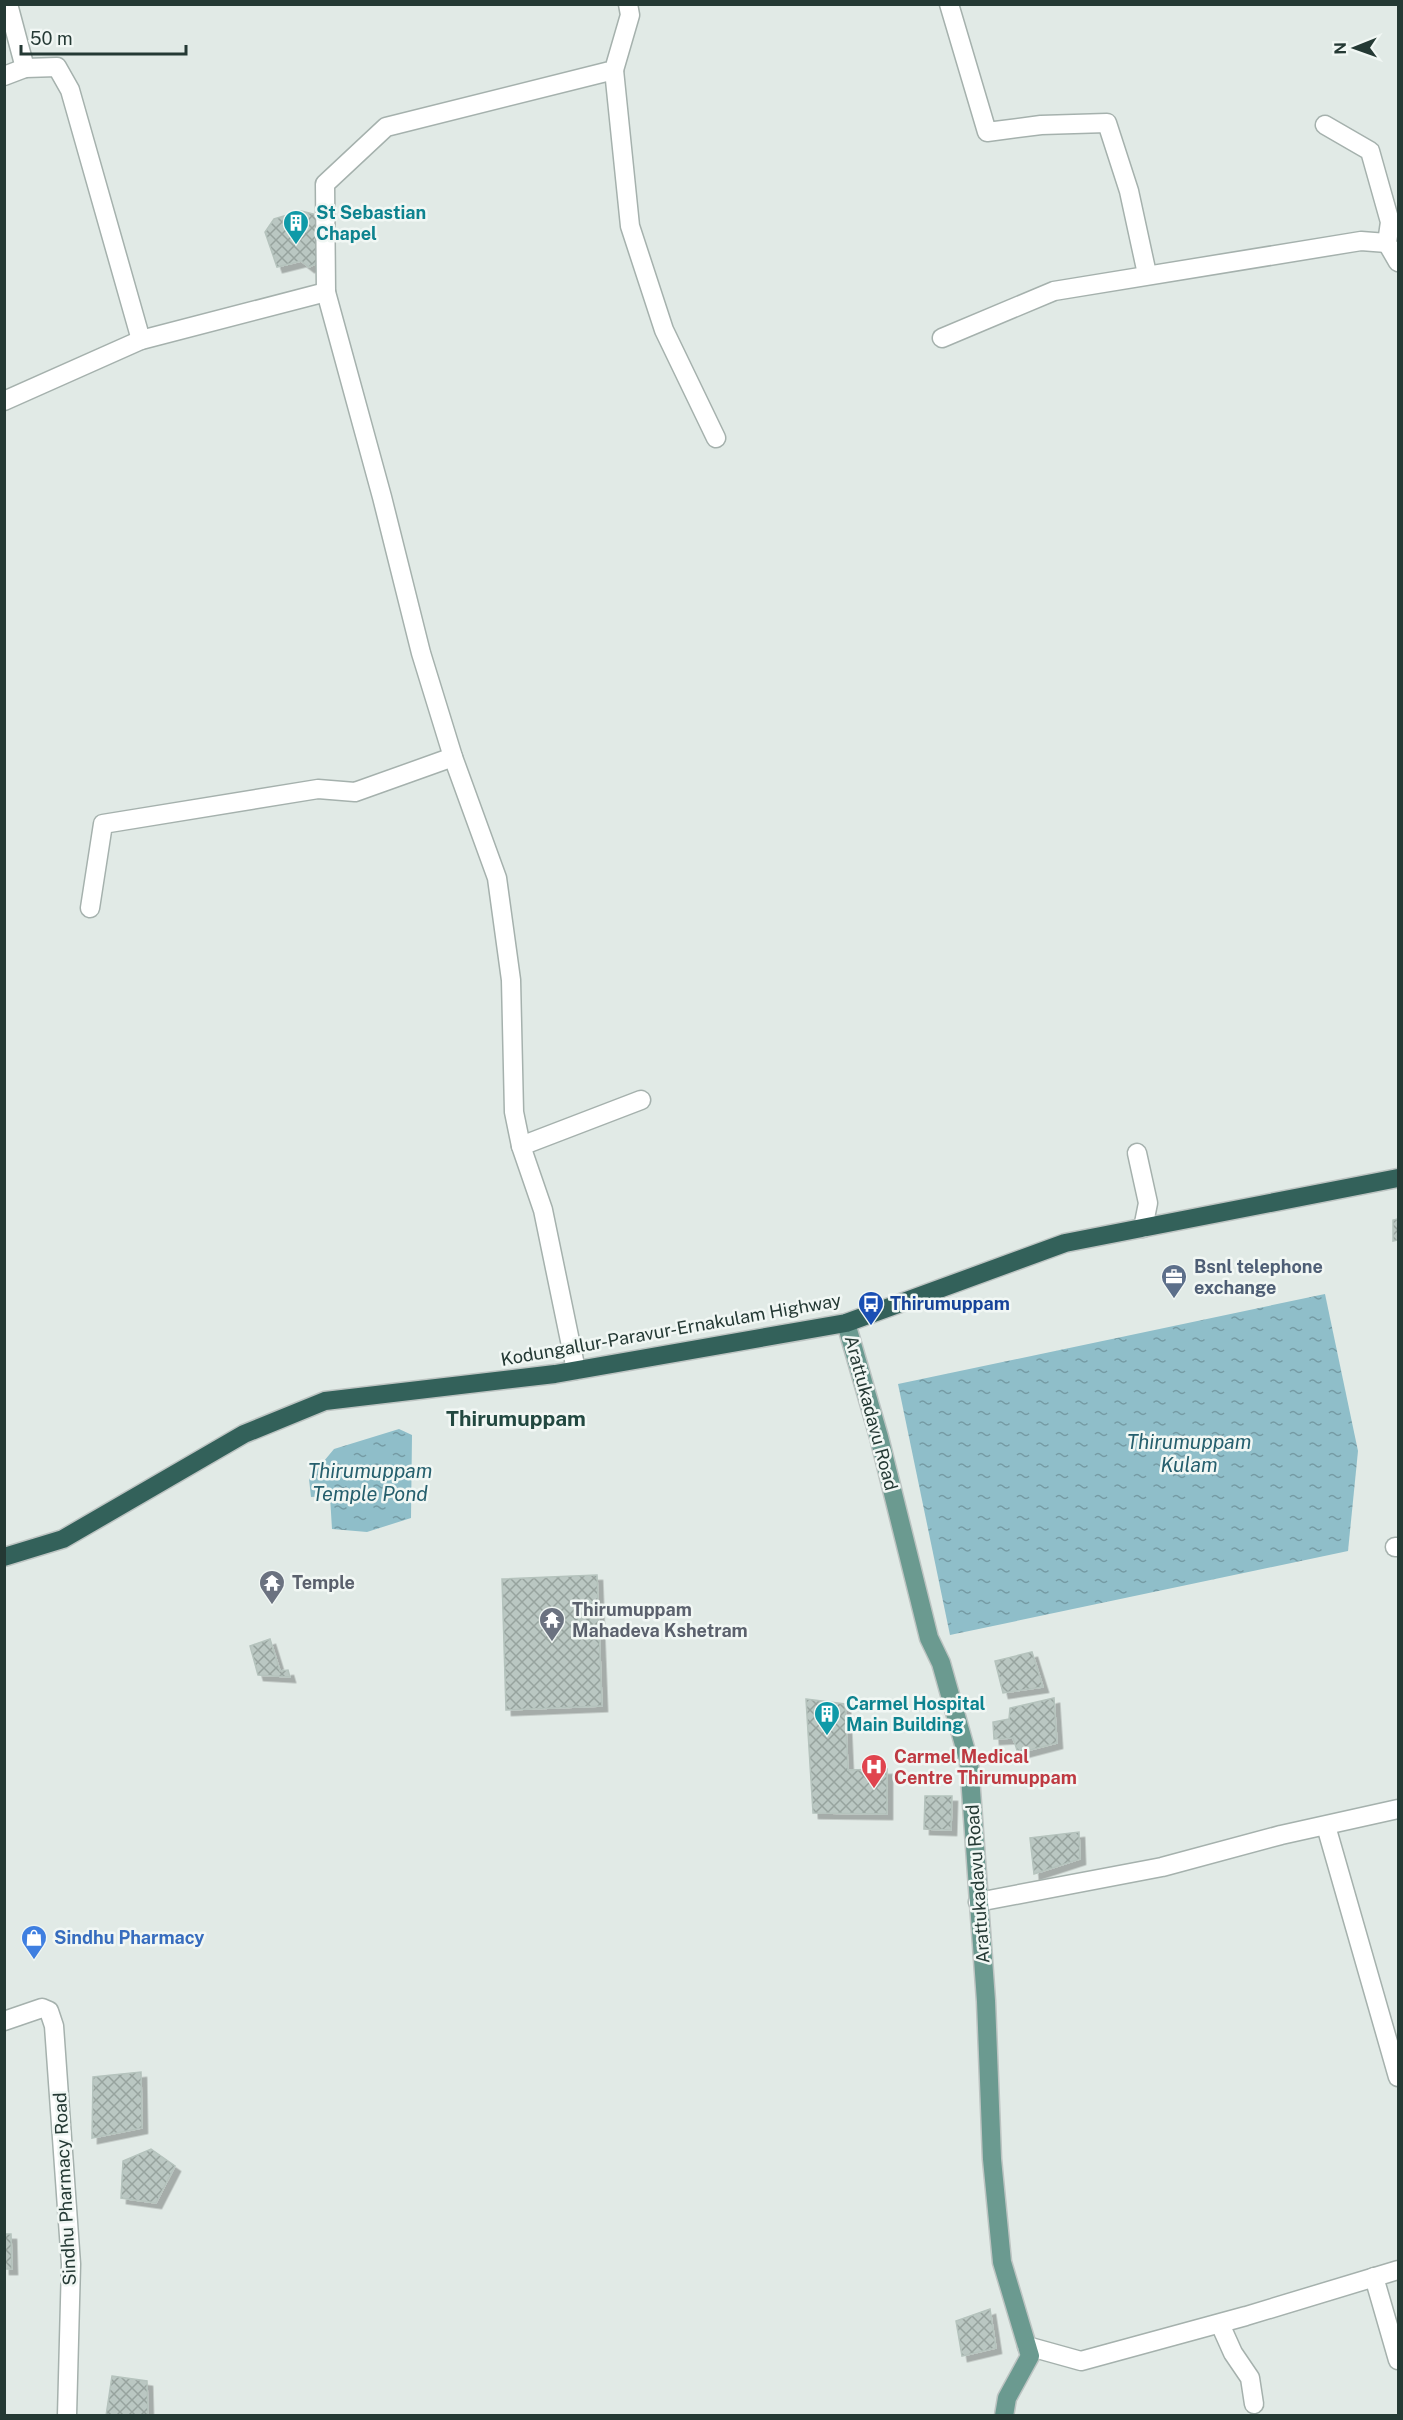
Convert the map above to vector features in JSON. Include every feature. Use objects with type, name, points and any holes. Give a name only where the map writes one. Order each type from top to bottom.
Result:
[{"type":"highway","name":"Kodungallur-Paravur-Ernakulam Highway","points":[[4,1557],[63,1539],[244,1434],[325,1401],[576,1370],[846,1323],[1065,1243],[1398,1178]]},
{"type":"main road","name":"Arattukadavu Road","points":[[846,1323],[879,1437],[929,1638],[941,1663],[969,1761],[986,2001],[992,2159],[1002,2262],[1030,2356],[1007,2398],[1004,2415]]},
{"type":"street","points":[[8,4],[25,68]]},
{"type":"street","points":[[628,4],[630,15],[614,70],[630,226],[664,330],[716,438]]},
{"type":"street","points":[[948,4],[987,132],[1041,125],[1107,123],[1129,190],[1148,274]]},
{"type":"street","points":[[4,76],[25,68],[57,67],[70,90],[141,340]]},
{"type":"street","points":[[576,1370],[543,1210],[521,1146],[514,1112],[511,980],[497,878],[453,756],[421,653],[382,497],[326,292],[325,184],[386,127],[614,70]]},
{"type":"street","points":[[1324,126],[1370,151],[1390,222],[1387,243],[1398,262]]},
{"type":"street","points":[[942,338],[1054,291],[1361,241],[1387,243]]},
{"type":"street","points":[[4,401],[141,340],[326,292]]},
{"type":"street","points":[[90,908],[103,824],[318,789],[355,792],[453,756]]},
{"type":"street","points":[[521,1146],[641,1100]]},
{"type":"street","points":[[1137,1153],[1148,1203],[1143,1228]]},
{"type":"street","points":[[978,1902],[1162,1867],[1398,1809]]},
{"type":"street","points":[[1326,1826],[1398,2072]]},
{"type":"street","name":"Sindhu Pharmacy Road","points":[[4,2021],[42,2008],[50,2011],[54,2026],[71,2264],[67,2415]]},
{"type":"street","points":[[1027,2346],[1081,2361],[1220,2324],[1398,2270]]},
{"type":"street","points":[[1374,2277],[1398,2360]]},
{"type":"street","points":[[1220,2324],[1233,2354],[1250,2378],[1254,2404]]},
{"type":"water","name":"Thirumuppam Kulam","points":[[1325,1294],[1358,1451],[1348,1551],[950,1635],[898,1384]]},
{"type":"water","name":"Thirumuppam Temple Pond","points":[[399,1429],[412,1435],[411,1518],[367,1532],[332,1529],[330,1496],[311,1497],[309,1479],[334,1449]]},
{"type":"building","name":"St Sebastian Chapel","points":[[301,211],[322,216],[321,261],[309,267],[301,261],[277,267],[265,232],[274,219]]},
{"type":"building","points":[[1398,1219],[1398,1240],[1393,1241],[1393,1220]]},
{"type":"building","name":"Thirumuppam Mahadeva Kshetram","points":[[597,1575],[602,1706],[506,1710],[502,1579]]},
{"type":"building","points":[[270,1639],[280,1671],[288,1670],[290,1677],[258,1675],[250,1646]]},
{"type":"building","points":[[1032,1652],[1043,1687],[1003,1693],[995,1661]]},
{"type":"building","points":[[1054,1698],[1057,1743],[1018,1753],[1013,1738],[994,1739],[993,1722],[1009,1719],[1010,1708]]},
{"type":"building","name":"Carmel Hospital Main Building","points":[[806,1699],[845,1704],[848,1770],[887,1769],[887,1814],[813,1813]]},
{"type":"building","points":[[925,1796],[952,1796],[951,1830],[924,1829]]},
{"type":"building","points":[[1079,1832],[1080,1859],[1034,1874],[1030,1838]]},
{"type":"building","points":[[141,2072],[142,2128],[92,2138],[93,2077]]},
{"type":"building","points":[[151,2149],[175,2166],[156,2203],[121,2198],[123,2161]]},
{"type":"building","points":[[4,2234],[11,2234],[12,2269],[4,2269]]},
{"type":"building","points":[[990,2309],[996,2348],[962,2356],[956,2321]]},
{"type":"building","points":[[112,2376],[147,2381],[148,2416],[106,2416]]},
{"type":"place","name":"St Sebastian Chapel","points":[[296,246]]},
{"type":"place","name":"Bsnl telephone exchange","points":[[1174,1300]]},
{"type":"place","name":"Thirumuppam","points":[[871,1327]]},
{"type":"place","name":"Temple","points":[[272,1606]]},
{"type":"place","name":"Thirumuppam Mahadeva Kshetram","points":[[552,1643]]},
{"type":"place","name":"Carmel Hospital Main Building","points":[[827,1737]]},
{"type":"place","name":"Carmel Medical Centre Thirumuppam","points":[[874,1790]]},
{"type":"place","name":"Sindhu Pharmacy","points":[[34,1961]]},
{"type":"district","name":"Thirumuppam","points":[[516,1419]]}]
